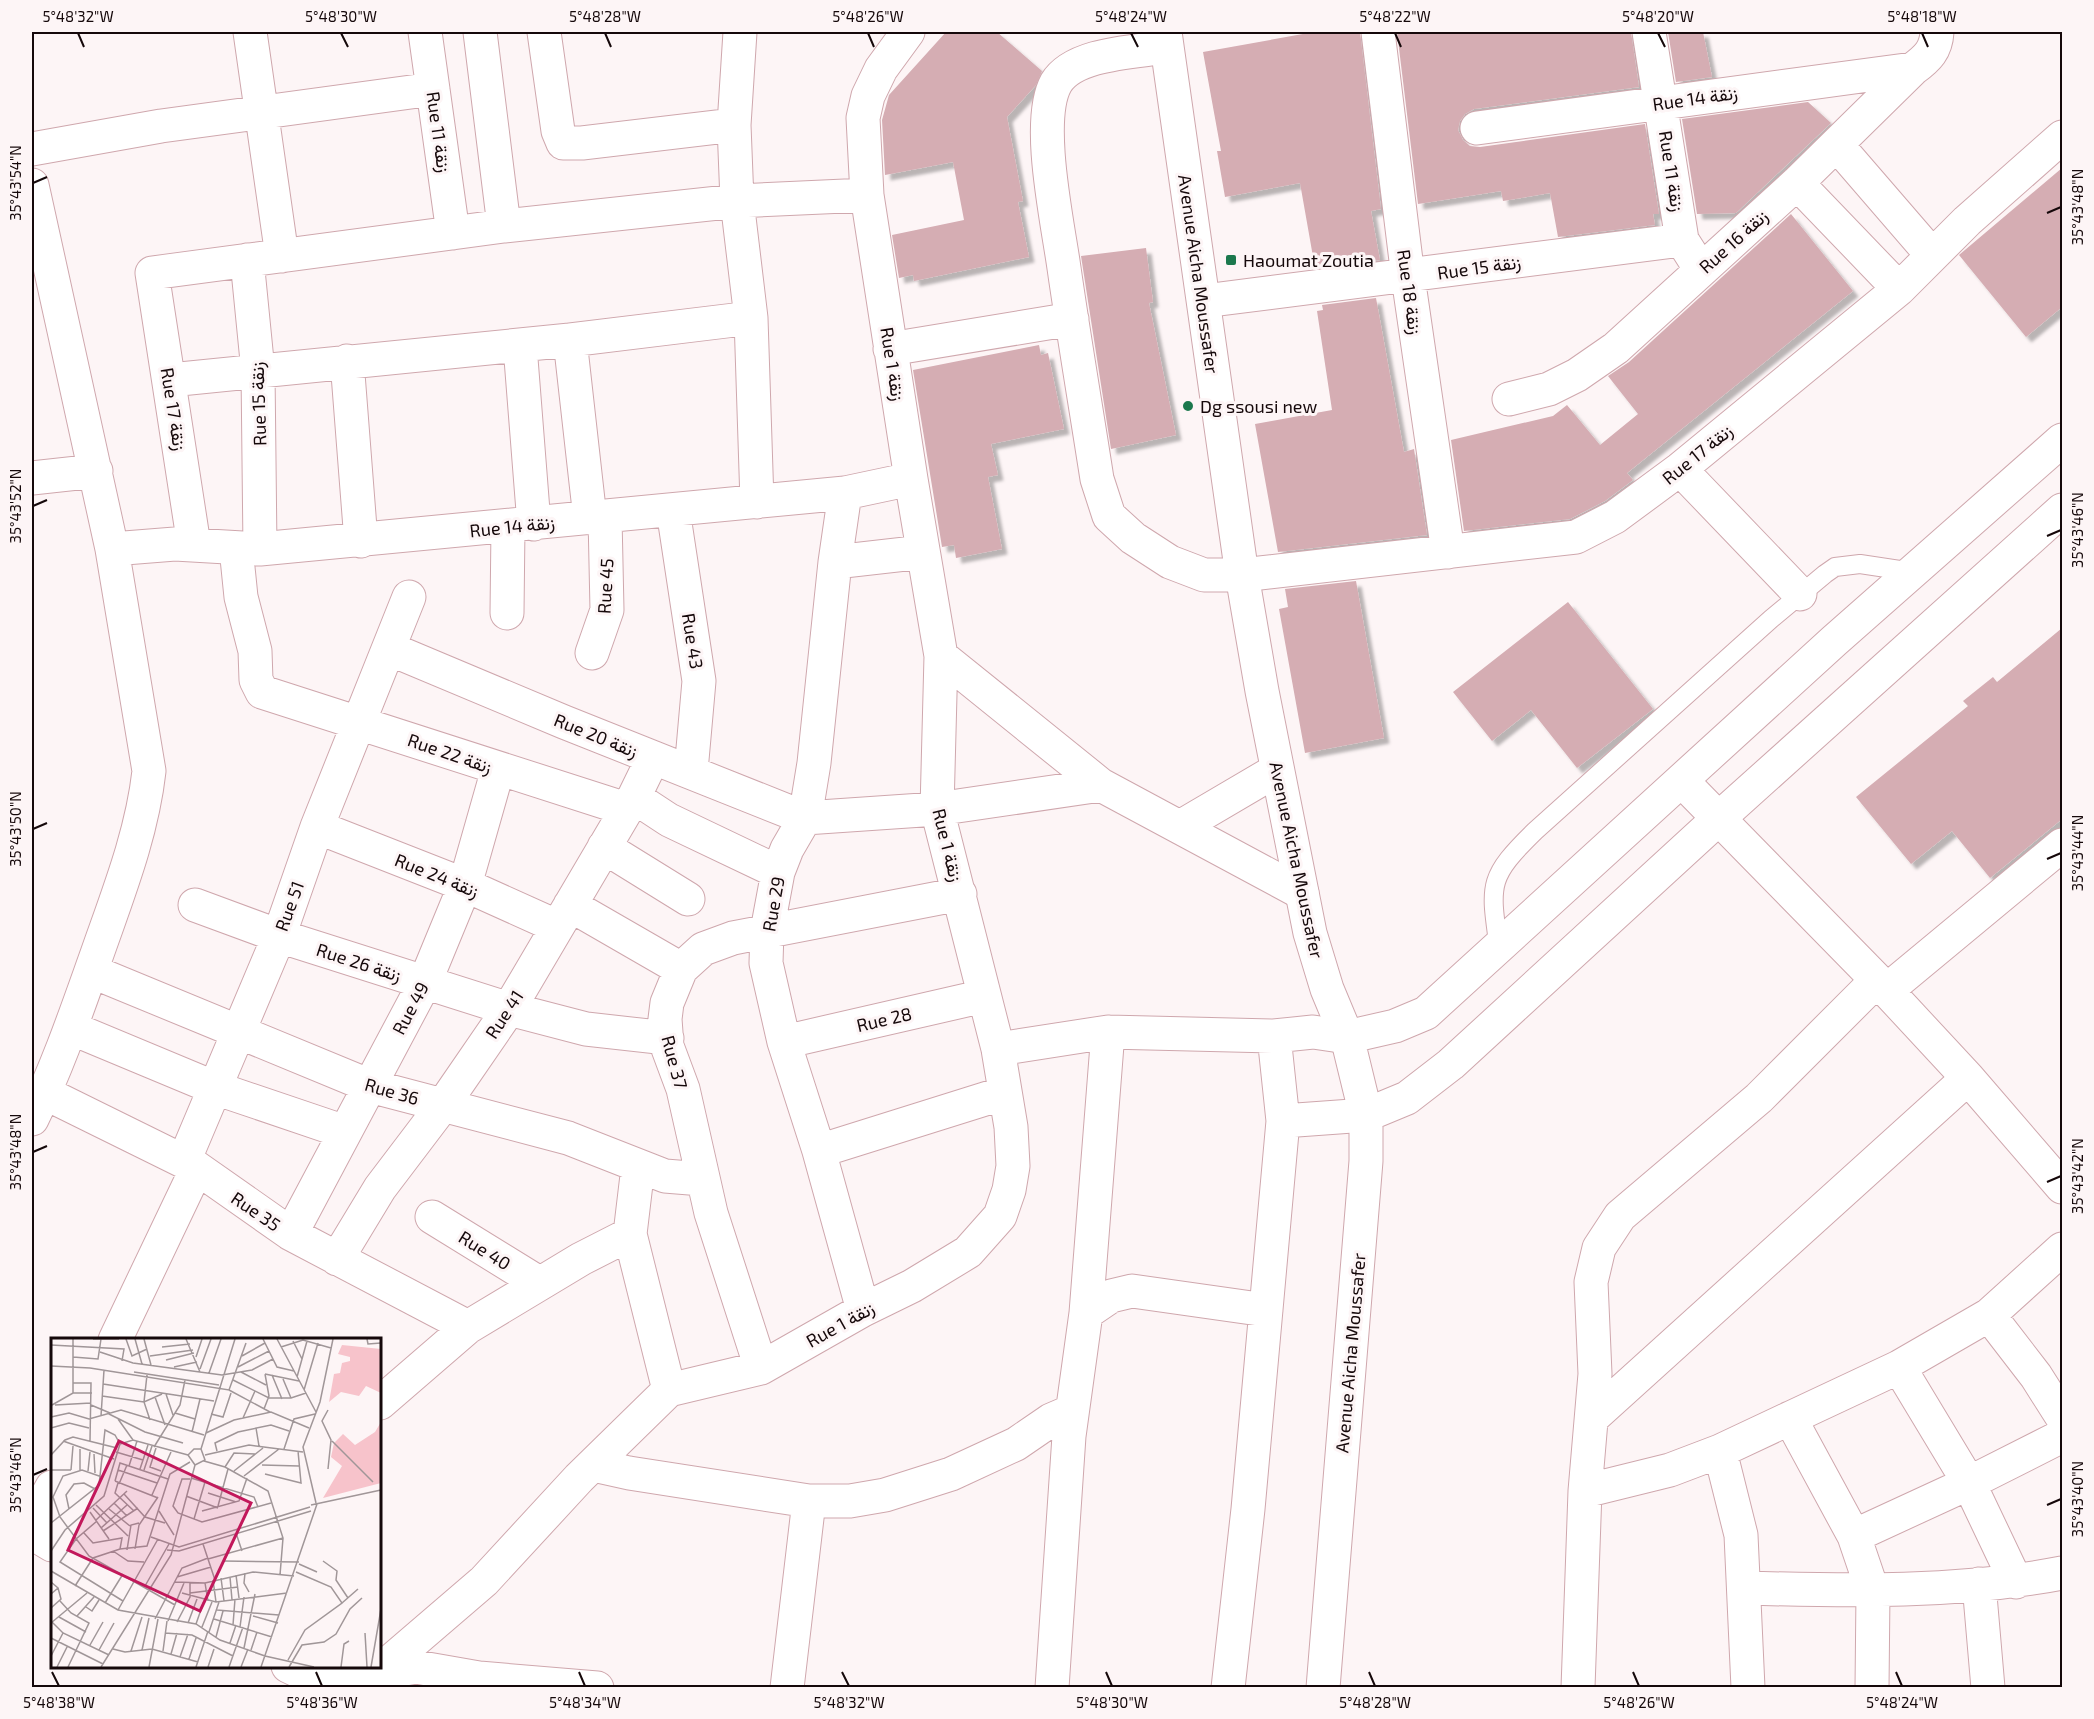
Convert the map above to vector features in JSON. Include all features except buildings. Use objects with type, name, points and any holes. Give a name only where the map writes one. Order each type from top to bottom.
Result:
[{"type":"street","points":[[250,32],[282,256]]},
{"type":"street","name":"Rue 11 زنقة","points":[[425,32],[453,233]]},
{"type":"street","points":[[480,32],[504,226]]},
{"type":"street","points":[[544,32],[558,131],[563,143],[582,143],[734,125]]},
{"type":"street","points":[[740,32],[734,125],[737,201],[751,318],[757,502]]},
{"type":"street","name":"Rue 1 زنقة","points":[[669,1390],[761,1368],[863,1310],[912,1286],[968,1252],[1000,1216],[1010,1190],[1013,1166],[1011,1127],[998,1049],[937,809],[941,656],[867,195],[863,118],[868,96],[881,69],[908,32]]},
{"type":"street","name":"Rue 18 زنقة","points":[[1378,32],[1408,277],[1448,552]]},
{"type":"street","name":"Rue 11 زنقة","points":[[1649,32],[1682,240]]},
{"type":"street","name":"Avenue Aicha Moussafer","points":[[1165,39],[1242,575],[1277,770],[1310,933],[1328,989],[1347,1037],[1366,1115],[1366,1161],[1323,1688]]},
{"type":"street","name":"Rue 17 زنقة","points":[[1165,39],[1097,57],[1072,68],[1057,82],[1049,106],[1049,162],[1097,479],[1109,516],[1133,538],[1170,562],[1204,575],[1242,575],[1576,537],[1614,517],[1680,469],[1899,289],[1932,255],[2062,137]]},
{"type":"street","name":"Rue 14 زنقة","points":[[1477,128],[1661,102],[1928,50]]},
{"type":"street","name":"Rue 16 زنقة","points":[[1509,399],[1549,389],[1577,375],[1616,348],[1837,145],[1928,50]]},
{"type":"street","points":[[32,149],[262,112],[433,89]]},
{"type":"street","points":[[1837,145],[1932,255]]},
{"type":"street","points":[[1797,183],[1899,289]]},
{"type":"street","points":[[32,185],[39,261],[96,471],[112,549],[149,771],[146,801],[125,875],[70,1028],[38,1106]]},
{"type":"street","points":[[247,260],[504,226],[737,201],[867,195]]},
{"type":"street","points":[[1682,240],[1701,270]]},
{"type":"street","name":"Rue 15 زنقة","points":[[1204,302],[1682,240]]},
{"type":"street","name":"Rue 15 زنقة","points":[[247,260],[258,371],[248,548],[241,597],[255,651],[257,686],[262,692],[275,696]]},
{"type":"street","name":"Rue 17 زنقة","points":[[194,545],[152,273],[247,260]]},
{"type":"street","points":[[170,380],[520,346],[751,318]]},
{"type":"street","points":[[890,349],[1072,319]]},
{"type":"street","name":"Rue 45","points":[[570,340],[597,518],[607,610],[592,652]]},
{"type":"street","points":[[507,613],[521,525],[520,346]]},
{"type":"street","points":[[347,361],[361,541]]},
{"type":"street","points":[[998,1049],[1108,1032],[1274,1036],[1313,1032],[1347,1037],[1395,1026],[1426,1013],[2062,440]]},
{"type":"street","points":[[1680,469],[1800,594]]},
{"type":"street","points":[[32,478],[96,471]]},
{"type":"street","name":"Rue 14 زنقة","points":[[112,549],[175,544],[248,548],[361,541],[845,493],[911,479]]},
{"type":"street","name":"Rue 29","points":[[845,493],[835,562],[814,763],[804,818],[787,849],[778,872],[767,931],[766,963],[784,1042],[819,1151],[863,1310]]},
{"type":"street","name":"Rue 43","points":[[673,510],[699,681],[692,771]]},
{"type":"street","points":[[1283,1121],[1366,1115],[1407,1098],[1451,1064],[1718,819],[2062,510]]},
{"type":"street","points":[[835,562],[923,552]]},
{"type":"street","name":"Rue 51","points":[[116,1338],[191,1165],[216,1088],[279,936],[317,827],[409,597]]},
{"type":"street","name":"Rue 20 زنقة","points":[[390,649],[804,818]]},
{"type":"street","points":[[941,656],[1101,784],[1302,893]]},
{"type":"street","name":"Rue 22 زنقة","points":[[275,696],[498,769],[630,803],[778,872]]},
{"type":"street","name":"Rue 41","points":[[337,1259],[380,1188],[443,1105],[509,1009],[630,803],[653,758]]},
{"type":"street","name":"Rue 49","points":[[291,1234],[425,982],[465,885],[498,769]]},
{"type":"street","points":[[1180,827],[1277,770]]},
{"type":"street","points":[[1682,781],[1882,985],[1968,1078],[2062,1187]]},
{"type":"street","points":[[804,818],[937,809],[1101,784]]},
{"type":"street","name":"Rue 24 زنقة","points":[[317,827],[465,885],[563,916],[681,969]]},
{"type":"street","points":[[1578,1688],[1585,1491],[1595,1374],[1591,1282],[1596,1256],[1608,1233],[1620,1216],[1759,1098],[1882,985],[2062,845]]},
{"type":"street","points":[[604,847],[688,899]]},
{"type":"street","name":"Rue 37","points":[[761,1368],[702,1179],[683,1089],[672,1062],[667,1038],[667,1003],[681,969],[703,949],[733,938],[960,894]]},
{"type":"street","name":"Rue 26 زنقة","points":[[195,905],[279,936],[509,1009],[586,1029],[667,1038]]},
{"type":"street","name":"Rue 36","points":[[91,971],[238,1034],[370,1086],[568,1138],[665,1176],[702,1179]]},
{"type":"street","name":"Rue 28","points":[[784,1042],[984,996]]},
{"type":"street","points":[[70,1028],[216,1088],[345,1132]]},
{"type":"street","points":[[1052,1688],[1072,1411],[1086,1313],[1108,1032]]},
{"type":"street","points":[[1228,1688],[1248,1509],[1283,1121],[1274,1036]]},
{"type":"street","points":[[1592,1418],[1968,1078]]},
{"type":"street","points":[[819,1151],[1004,1093]]},
{"type":"street","name":"Rue 35","points":[[38,1106],[191,1165],[291,1234],[468,1327]]},
{"type":"street","points":[[376,1680],[484,1581],[593,1465],[669,1390],[630,1234],[638,1167]]},
{"type":"street","name":"Rue 40","points":[[432,1216],[539,1283]]},
{"type":"street","points":[[381,1402],[468,1327],[539,1283],[630,1234]]},
{"type":"street","points":[[1585,1491],[1670,1470],[1720,1451],[1899,1367],[1989,1315],[2062,1249]]},
{"type":"street","points":[[1086,1313],[1111,1296],[1132,1291],[1266,1310]]},
{"type":"street","points":[[1989,1315],[2036,1376],[2062,1417]]},
{"type":"street","points":[[1899,1367],[1969,1484],[2016,1582]]},
{"type":"street","points":[[593,1465],[629,1473],[809,1501],[862,1500],[951,1474],[1016,1444],[1051,1420],[1072,1411]]},
{"type":"street","points":[[1790,1418],[1854,1536],[1873,1592],[1872,1688]]},
{"type":"street","points":[[1854,1536],[1969,1484],[2062,1436]]},
{"type":"street","points":[[1720,1451],[1741,1534],[1748,1688]]},
{"type":"street","points":[[32,1523],[51,1489]]},
{"type":"street","points":[[787,1688],[809,1501]]},
{"type":"street","points":[[32,1533],[51,1544]]},
{"type":"street","points":[[1745,1588],[1873,1592],[2016,1582],[2062,1573]]},
{"type":"street","points":[[1979,1584],[1988,1688]]},
{"type":"street","points":[[292,1668],[313,1678],[338,1681],[376,1680],[416,1667],[479,1678],[597,1688]]},
{"type":"lane","points":[[1498,949],[1492,890],[1500,867],[1510,855],[1800,594],[1835,567],[1860,564],[1913,572]]},
{"type":"place","name":"Haoumat Zoutia","points":[[1231,260]]},
{"type":"place","name":"Dg ssousi new","points":[[1188,406]]}]
